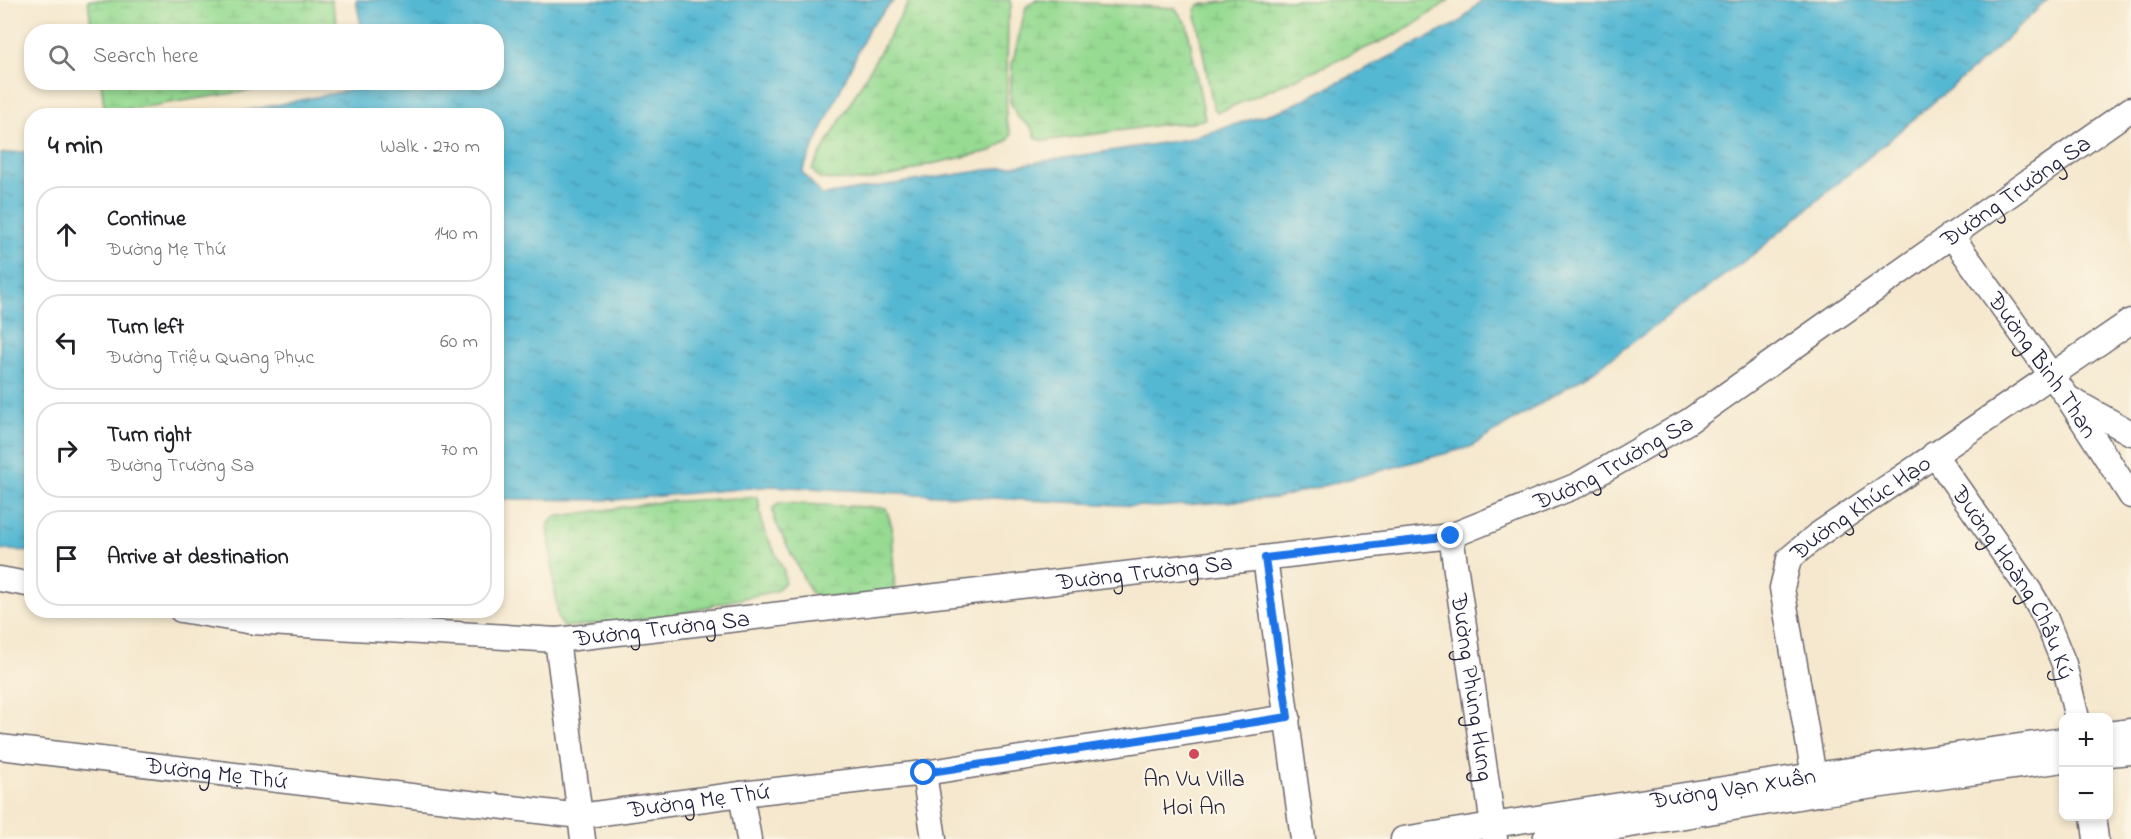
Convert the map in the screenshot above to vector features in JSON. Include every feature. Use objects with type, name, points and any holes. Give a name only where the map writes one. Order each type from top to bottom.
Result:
[{"type":"street","name":"Đường Trường Sa","points":[[229,618],[253,622],[557,640],[1451,536],[1578,485],[1689,421],[2131,109]]},
{"type":"street","name":"Đường Bình Than","points":[[1951,235],[2068,398],[2131,496]]},
{"type":"street","name":"Đường Khúc Hạo","points":[[1816,785],[1782,588],[1789,559],[1816,536],[2131,321]]},
{"type":"street","points":[[2068,398],[2131,433]]},
{"type":"street","name":"Đường Hoàng Châu Ký","points":[[1934,454],[2029,590],[2045,617],[2064,664],[2076,713]]},
{"type":"street","name":"Đường Phùng Hưng","points":[[1451,536],[1494,832]]},
{"type":"street","points":[[1265,558],[1303,839]]},
{"type":"street","points":[[0,579],[24,584]]},
{"type":"street","points":[[557,640],[582,827]]},
{"type":"street","name":"Đường Mẹ Thứ","points":[[0,747],[582,827],[741,794],[924,773],[1288,717]]},
{"type":"street","points":[[2113,733],[2131,731]]},
{"type":"street","name":"Đường Vạn Xuân","points":[[1545,839],[1816,785],[2059,741]]},
{"type":"street","points":[[2113,754],[2131,752]]},
{"type":"street","name":"Đường Vạn Xuân","points":[[1403,839],[1494,832],[1816,785],[2059,761]]},
{"type":"street","points":[[924,773],[934,839]]},
{"type":"street","points":[[741,794],[749,839]]},
{"type":"street","points":[[2094,821],[2096,839]]},
{"type":"green space","points":[[88,0],[331,0],[337,24],[91,24]]},
{"type":"green space","points":[[910,0],[1010,0],[1006,120],[1011,134],[1008,140],[991,151],[927,165],[901,174],[863,181],[819,179],[812,169]]},
{"type":"green space","points":[[1035,0],[1175,8],[1187,25],[1205,119],[1191,123],[1166,124],[1044,141],[1036,138],[1032,128],[1018,117],[1010,102],[1012,65],[1026,7]]},
{"type":"green space","points":[[1241,0],[1449,0],[1412,26],[1391,37],[1217,113],[1213,106],[1195,10],[1199,5]]},
{"type":"green space","points":[[102,90],[254,90],[137,108],[104,108]]},
{"type":"green space","points":[[758,497],[763,528],[784,571],[785,582],[776,591],[660,619],[563,627],[558,618],[548,525],[554,517],[661,502]]},
{"type":"green space","points":[[779,503],[886,508],[892,527],[895,596],[817,597],[810,591],[774,519],[773,508]]},
{"type":"water","points":[[356,0],[894,0],[869,28],[802,172],[822,195],[1188,139],[1285,109],[1460,22],[1482,0],[2047,0],[1987,57],[1755,253],[1592,372],[1470,447],[1277,498],[1157,507],[772,486],[614,500],[504,499],[504,108],[261,108],[350,90],[504,90],[504,24],[361,24]]},
{"type":"water","points":[[24,152],[24,551],[0,549],[0,154]]},
{"type":"place","name":"An Vu Villa Hoi An","points":[[1194,754]]},
{"type":"route","points":[[924,773],[1288,717],[1265,558],[1451,536]]}]
